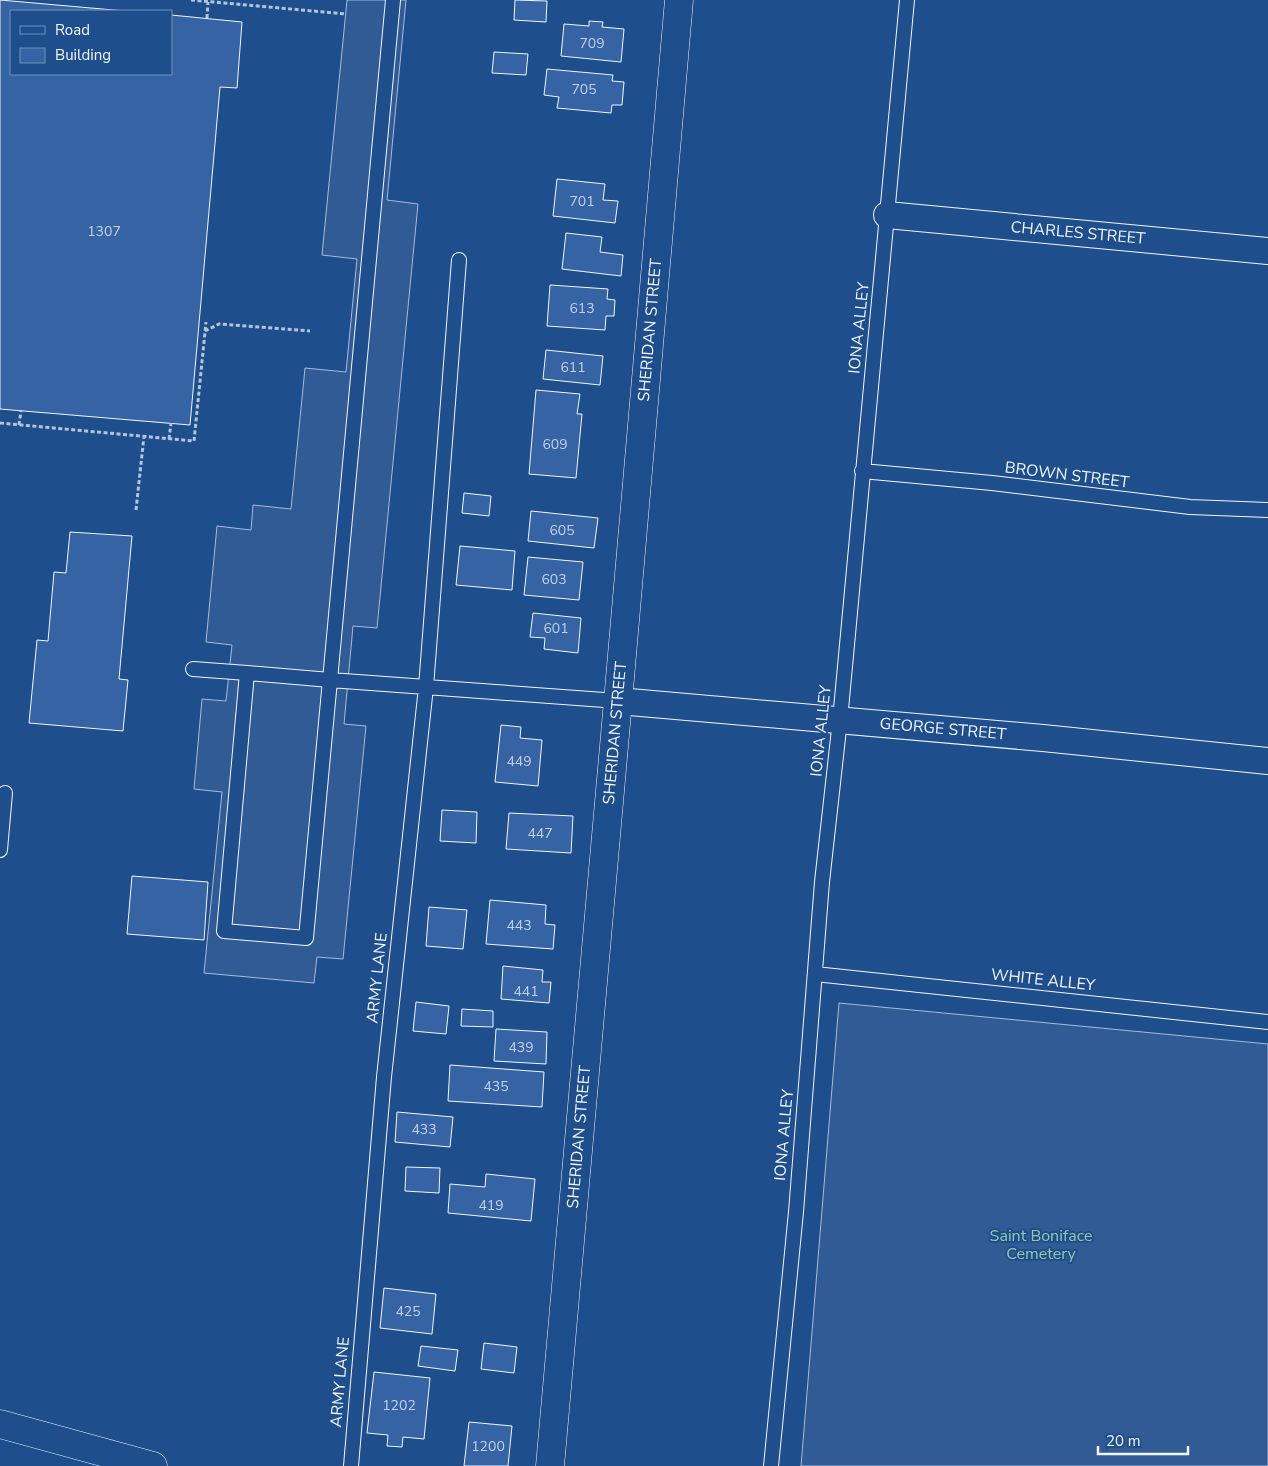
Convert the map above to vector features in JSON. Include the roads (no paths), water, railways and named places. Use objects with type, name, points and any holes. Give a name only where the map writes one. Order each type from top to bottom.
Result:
[{"type":"street","name":"SHERIDAN STREET","points":[[550,1466],[678,0]]},
{"type":"street","name":"CHARLES STREET","points":[[887,215],[1268,251]]},
{"type":"street","name":"GEORGE STREET","points":[[618,701],[1268,761]]},
{"type":"street","points":[[0,1424],[153,1466]]},
{"type":"lane","points":[[247,672],[224,931],[306,938],[393,0]]},
{"type":"lane","name":"IONA ALLEY","points":[[771,1466],[796,1212],[822,882],[840,720],[907,0]]},
{"type":"lane","name":"ARMY LANE","points":[[351,1466],[384,1078],[426,687],[459,260]]},
{"type":"lane","name":"BROWN STREET","points":[[862,470],[1180,506],[1268,510]]},
{"type":"lane","points":[[193,669],[618,701]]},
{"type":"lane","points":[[0,850],[5,793]]},
{"type":"lane","name":"WHITE ALLEY","points":[[815,974],[1268,1022]]},
{"type":"park label","name":"Saint Boniface Cemetery","points":[[1041,1245]]}]
